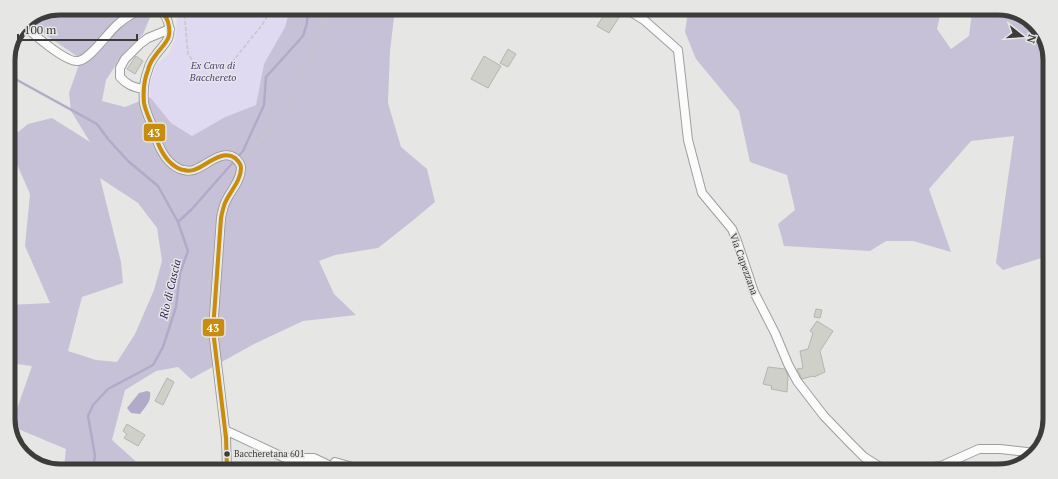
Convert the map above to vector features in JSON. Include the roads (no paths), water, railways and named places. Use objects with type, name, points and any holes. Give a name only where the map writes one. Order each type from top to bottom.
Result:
[{"type":"street","points":[[28,29],[36,37],[56,51],[70,60],[77,62],[84,60],[119,23],[131,15]]},
{"type":"street","points":[[165,15],[170,29],[169,39],[154,57],[148,70],[143,90],[144,104],[158,144],[169,163],[182,170],[195,170],[221,156],[228,155],[237,160],[240,174],[224,204],[221,218],[212,330],[225,430],[227,464]]},
{"type":"street","name":"Via Capezzana","points":[[636,15],[644,20],[678,50],[688,140],[702,193],[732,229],[754,292],[797,381],[824,416],[848,442],[864,457],[875,464]]},
{"type":"street","points":[[143,90],[125,83],[120,76],[120,68],[125,59],[140,44],[148,38],[170,29]]},
{"type":"street","points":[[225,430],[285,458],[314,458],[327,464]]},
{"type":"street","name":"Via Capezzana","points":[[945,464],[979,448],[1029,452]]},
{"type":"waterway","points":[[178,222],[192,209],[243,151],[264,105],[266,77],[303,36],[308,15]]},
{"type":"waterway","name":"Rio di Cascia","points":[[15,79],[97,124],[108,139],[128,161],[158,186],[178,222],[188,251],[180,273],[176,307],[163,347],[153,365],[108,389],[93,405],[88,416],[95,456],[94,464]]},
{"type":"place","name":"Baccheretana 601","points":[[227,454]]},
{"type":"park label","name":"Ex Cava di Bacchereto","points":[[213,70]]}]
